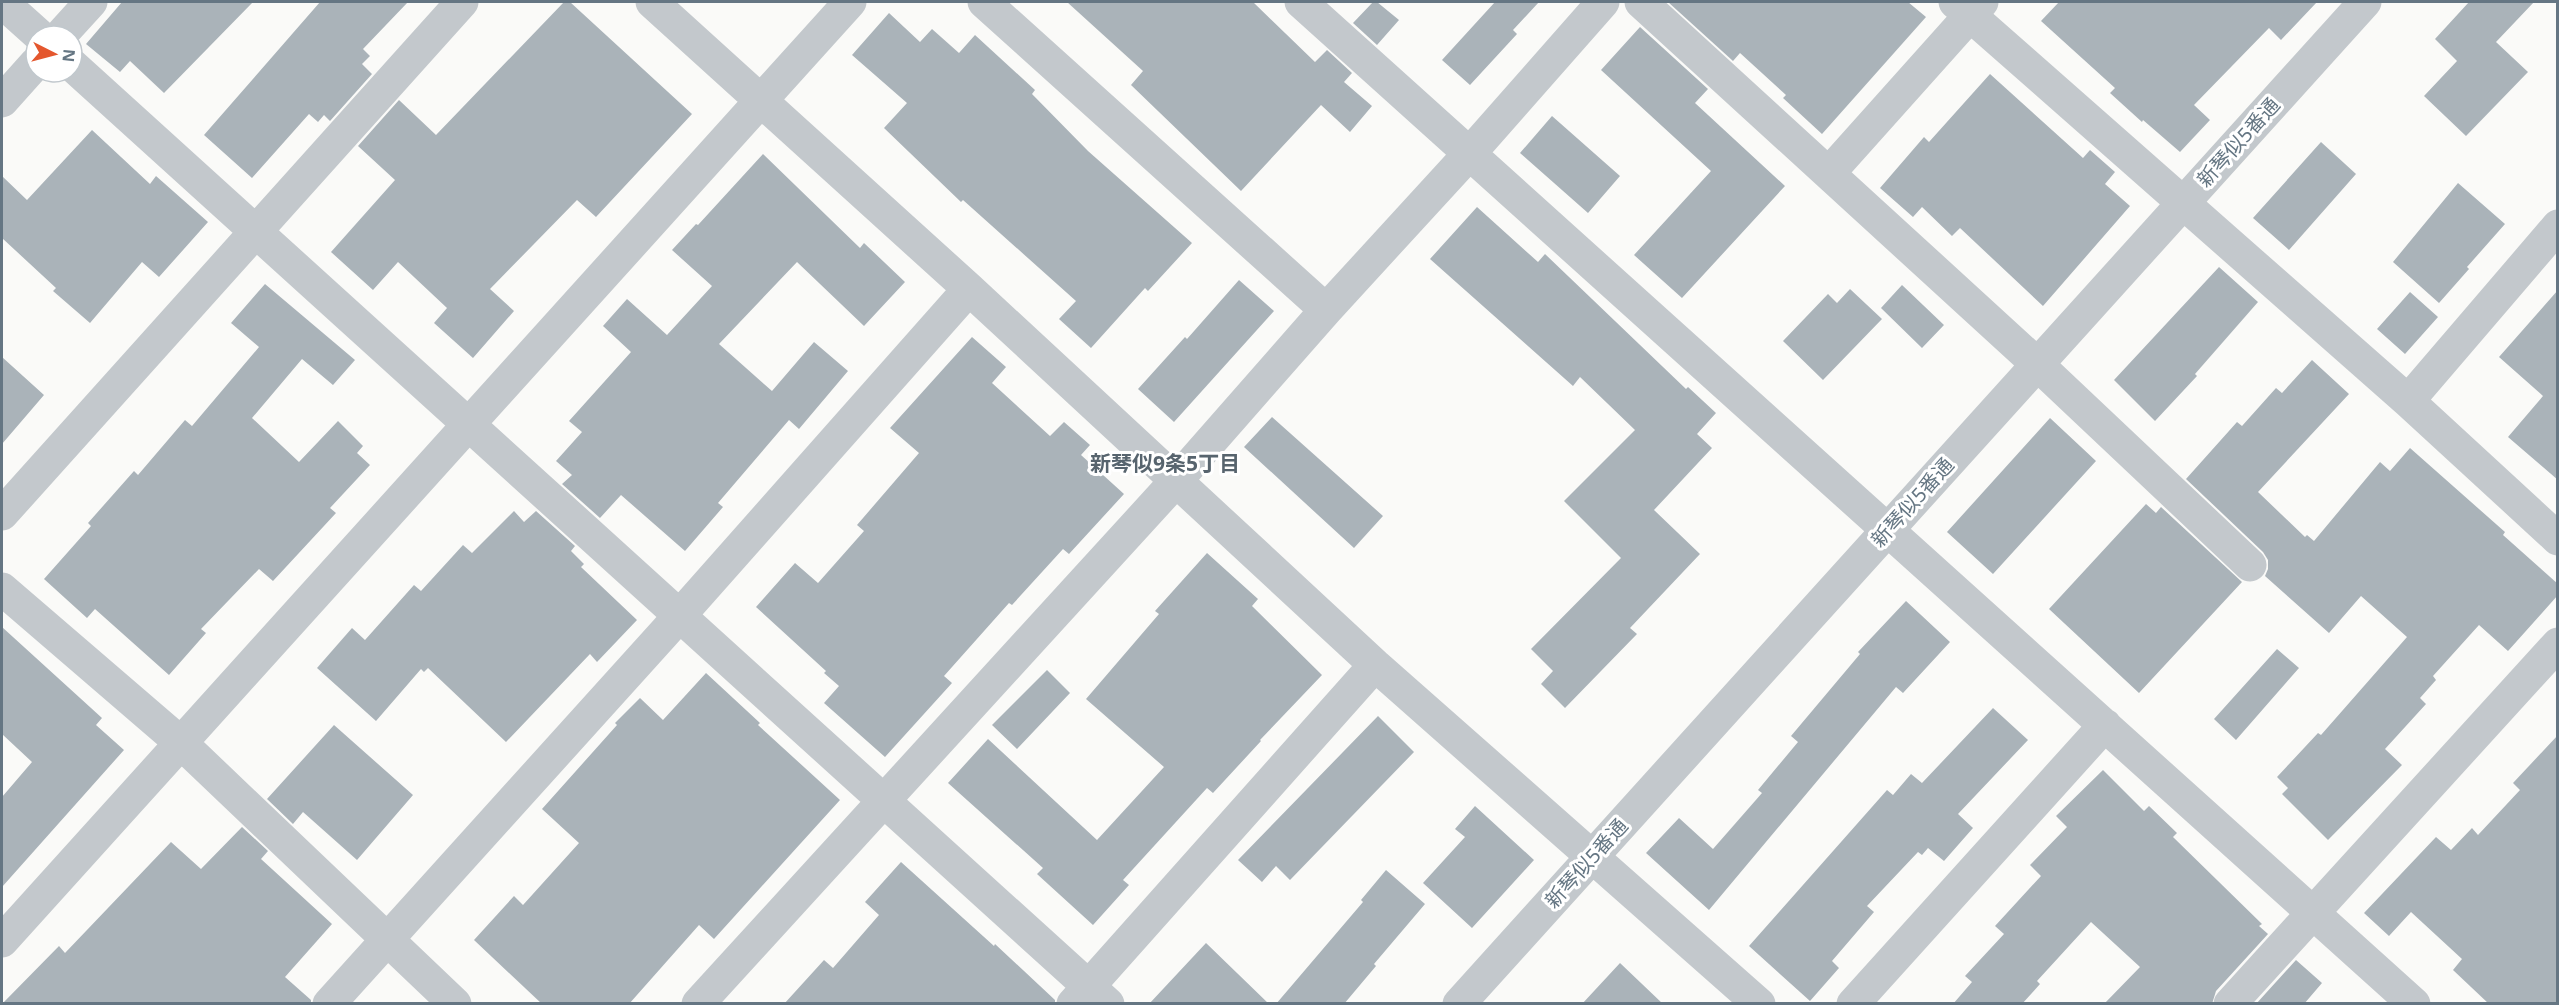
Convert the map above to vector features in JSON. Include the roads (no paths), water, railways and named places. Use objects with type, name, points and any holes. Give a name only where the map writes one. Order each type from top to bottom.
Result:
[{"type":"street","points":[[2,2],[27,24]]},
{"type":"street","points":[[71,24],[90,2]]},
{"type":"street","points":[[2,514],[462,2]]},
{"type":"street","points":[[652,2],[969,289],[1375,665],[1759,1004]]},
{"type":"street","points":[[2,941],[850,2]]},
{"type":"street","points":[[984,2],[1326,310]]},
{"type":"street","points":[[1301,2],[2414,1004]]},
{"type":"street","points":[[698,1004],[1175,482],[1603,2]]},
{"type":"street","points":[[1641,2],[2037,364],[2250,565]]},
{"type":"street","name":"新琴似5番通","points":[[1460,1004],[2365,2]]},
{"type":"street","points":[[1829,173],[1969,6],[2558,539]]},
{"type":"street","points":[[2,101],[24,76]]},
{"type":"street","points":[[84,76],[883,799],[1090,998],[1375,665]]},
{"type":"street","points":[[2408,401],[2558,226]]},
{"type":"street","points":[[329,1004],[680,615],[969,289]]},
{"type":"street","points":[[2,589],[181,743],[455,1004]]},
{"type":"street","points":[[2230,1004],[2558,644]]},
{"type":"street","points":[[1853,1004],[2105,725]]},
{"type":"district","name":"新琴似9条5丁目","points":[[1165,463]]}]
